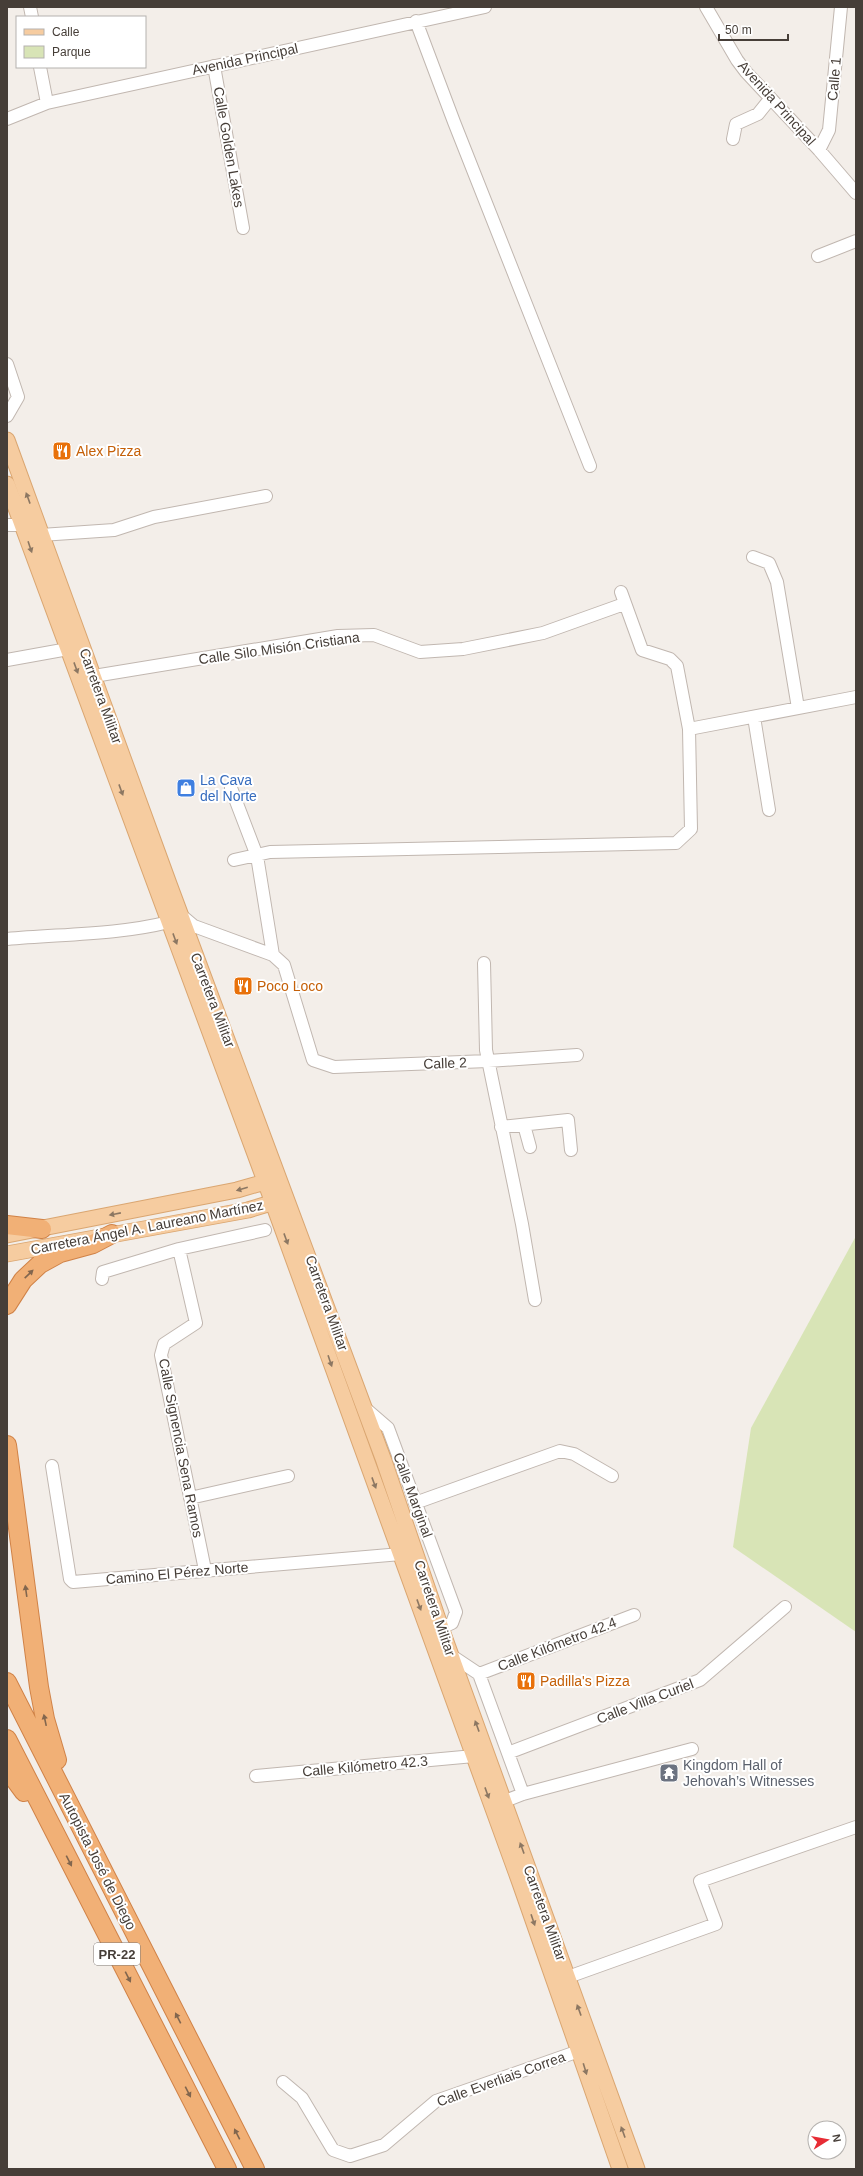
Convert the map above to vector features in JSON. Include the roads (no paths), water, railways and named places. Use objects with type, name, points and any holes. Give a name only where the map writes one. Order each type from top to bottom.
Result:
[{"type":"highway","points":[[7,1225],[42,1229]]},
{"type":"highway","points":[[7,1305],[23,1280],[40,1264],[60,1253],[93,1244],[112,1234]]},
{"type":"highway","points":[[7,1445],[42,1700],[51,1745],[73,1810]]},
{"type":"highway","name":"Autopista José de Diego","points":[[7,1682],[255,2169]]},
{"type":"highway","name":"Autopista José de Diego","points":[[7,1739],[227,2169]]},
{"type":"highway","points":[[7,1769],[33,1806],[54,1832]]},
{"type":"main road","name":"Carretera Militar","points":[[7,439],[94,676],[175,918]]},
{"type":"main road","name":"Carretera Militar","points":[[7,484],[68,649],[175,918],[272,1179],[287,1198],[366,1409],[441,1628],[505,1801],[637,2169]]},
{"type":"main road","name":"Carretera Militar","points":[[272,1179],[272,1202],[474,1756],[620,2169]]},
{"type":"main road","name":"Carretera Ángel A. Laureano Martínez","points":[[7,1235],[238,1190],[272,1179]]},
{"type":"main road","name":"Carretera Ángel A. Laureano Martínez","points":[[7,1254],[248,1210],[287,1198]]},
{"type":"street","name":"Avenida Principal","points":[[7,119],[47,103],[485,7]]},
{"type":"street","name":"Avenida Principal","points":[[706,7],[736,60],[770,99],[819,150],[856,194]]},
{"type":"street","name":"Calle 1","points":[[819,150],[829,130],[841,7]]},
{"type":"street","points":[[416,22],[590,466]]},
{"type":"street","name":"Calle Golden Lakes","points":[[214,66],[243,228]]},
{"type":"street","points":[[40,68],[47,103]]},
{"type":"street","points":[[733,139],[736,124],[758,114],[770,99]]},
{"type":"street","points":[[818,256],[856,241]]},
{"type":"street","points":[[7,364],[18,397],[7,416]]},
{"type":"street","points":[[7,525],[22,525],[41,535],[114,530],[154,517],[266,496]]},
{"type":"street","points":[[753,557],[769,563],[777,582],[798,708]]},
{"type":"street","points":[[234,860],[270,852],[676,843],[691,829],[688,729],[677,666],[670,659],[642,650],[624,604],[621,592]]},
{"type":"street","name":"Calle Silo Misión Cristiana","points":[[94,676],[338,636],[374,635],[420,652],[463,649],[543,633],[624,604]]},
{"type":"street","points":[[7,660],[68,649]]},
{"type":"street","points":[[688,729],[856,697]]},
{"type":"street","points":[[754,716],[769,810]]},
{"type":"street","points":[[7,939],[120,931],[144,928],[175,918],[273,954],[257,856],[231,788]]},
{"type":"street","name":"Calle 2","points":[[273,954],[284,965],[313,1060],[334,1067],[488,1061],[577,1055]]},
{"type":"street","points":[[484,963],[486,1050],[522,1224],[535,1300]]},
{"type":"street","points":[[501,1127],[568,1120],[571,1150]]},
{"type":"street","points":[[524,1125],[530,1146]]},
{"type":"street","points":[[102,1279],[103,1272],[179,1249],[265,1230]]},
{"type":"street","name":"Calle Signencia Sena Ramos","points":[[179,1249],[196,1323],[164,1344],[161,1355],[205,1570]]},
{"type":"street","name":"Calle Marginal","points":[[366,1409],[388,1428],[456,1612],[452,1624],[441,1628]]},
{"type":"street","points":[[415,1503],[560,1451],[574,1454],[612,1476]]},
{"type":"street","name":"Camino El Pérez Norte","points":[[52,1466],[70,1579],[73,1582],[401,1554]]},
{"type":"street","points":[[190,1498],[288,1476]]},
{"type":"street","name":"Calle Villa Curiel","points":[[508,1753],[700,1680],[785,1607]]},
{"type":"street","name":"Calle Kilómetro 42.4","points":[[479,1674],[634,1615]]},
{"type":"street","points":[[452,1656],[479,1674],[523,1794]]},
{"type":"street","points":[[505,1801],[523,1794],[692,1749]]},
{"type":"street","name":"Calle Kilómetro 42.3","points":[[256,1776],[474,1756]]},
{"type":"street","points":[[568,1977],[716,1924],[700,1881],[856,1827]]},
{"type":"street","name":"Calle Everliais Correa","points":[[283,2082],[302,2098],[333,2150],[350,2156],[384,2145],[436,2101],[579,2051]]},
{"type":"place","name":"Alex Pizza","points":[[62,451]]},
{"type":"place","name":"La Cava del Norte","points":[[186,788]]},
{"type":"place","name":"Poco Loco","points":[[243,986]]},
{"type":"place","name":"Padilla's Pizza","points":[[526,1681]]},
{"type":"place","name":"Kingdom Hall of Jehovah’s Witnesses","points":[[669,1773]]}]
